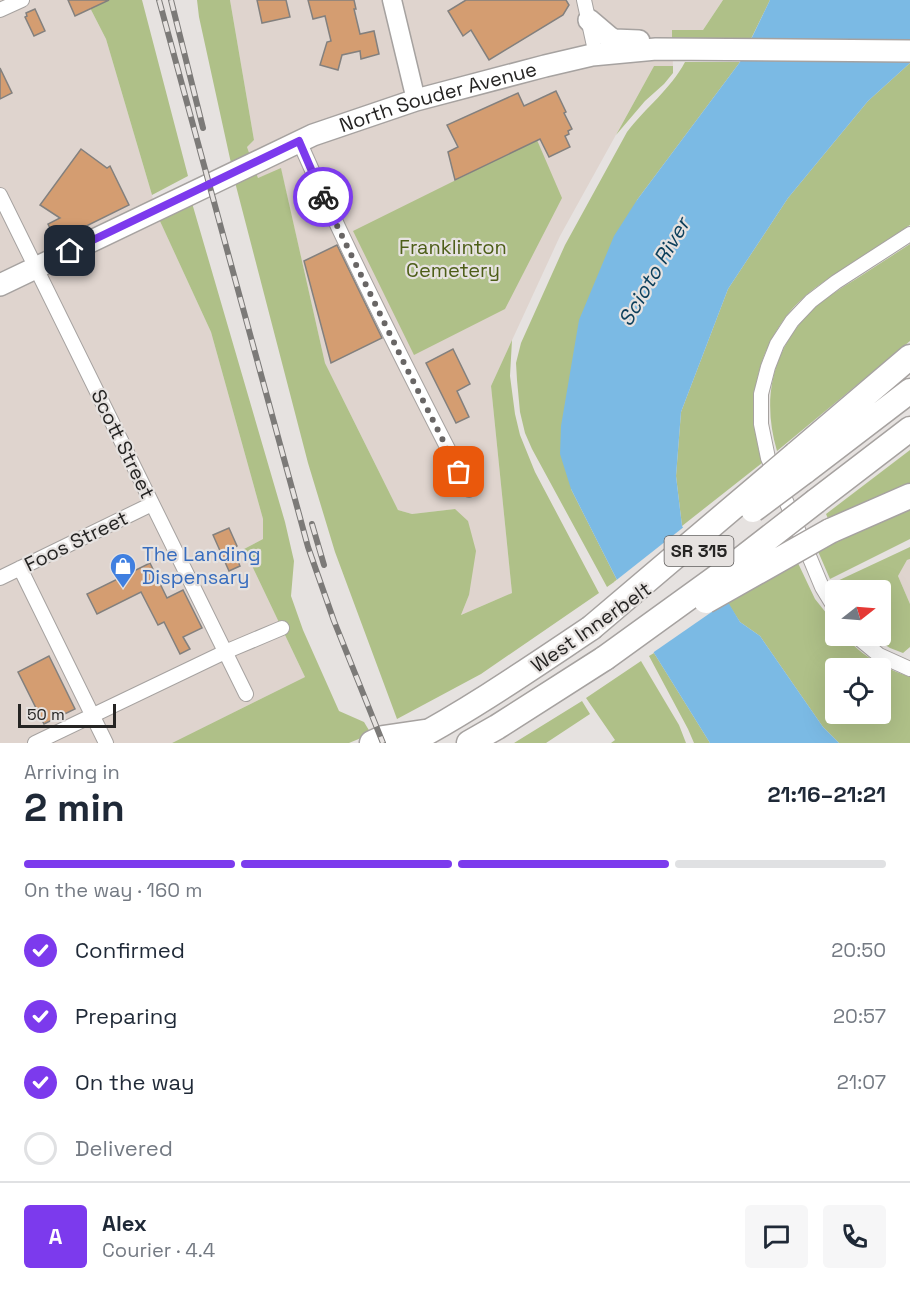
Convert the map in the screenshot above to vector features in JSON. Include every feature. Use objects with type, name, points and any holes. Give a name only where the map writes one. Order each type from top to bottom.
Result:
[{"type":"highway","points":[[800,463],[910,357]]},
{"type":"highway","name":"West Innerbelt","points":[[408,743],[511,682],[591,628],[717,538],[800,463],[910,391]]},
{"type":"highway","name":"West Innerbelt","points":[[469,743],[605,658],[735,564],[910,429]]},
{"type":"highway","points":[[605,658],[830,531],[910,496]]},
{"type":"highway","points":[[372,743],[383,738],[430,732]]},
{"type":"main road","points":[[392,0],[416,100]]},
{"type":"main road","points":[[586,10],[609,37],[621,41],[638,40],[656,49]]},
{"type":"main road","name":"North Souder Avenue","points":[[0,285],[328,129],[416,100],[545,66],[596,55],[656,49],[910,51]]},
{"type":"street","points":[[0,10],[22,0]]},
{"type":"street","points":[[586,10],[596,55]]},
{"type":"street","points":[[299,141],[331,213],[403,361],[469,490]]},
{"type":"street","name":"Scott Street","points":[[0,195],[246,694]]},
{"type":"street","points":[[825,592],[768,458],[761,424],[761,394],[774,352],[792,321],[811,301],[836,282],[910,234]]},
{"type":"street","name":"Foos Street","points":[[0,578],[152,504]]},
{"type":"street","points":[[20,568],[106,743]]},
{"type":"street","points":[[35,743],[225,652],[282,628]]},
{"type":"street","points":[[868,646],[879,655],[910,669]]},
{"type":"shaded area","points":[[0,0],[86,0],[106,39],[155,210],[211,332],[263,519],[263,539],[244,549],[305,677],[172,743],[0,743]]},
{"type":"shaded area","points":[[230,0],[723,0],[703,30],[672,40],[673,66],[654,66],[560,236],[491,386],[512,593],[461,615],[469,595],[455,509],[412,514],[398,510],[325,363],[281,169],[258,178],[247,147],[254,140]]},
{"type":"shaded area","points":[[910,559],[910,604],[898,576],[907,560]]},
{"type":"green space","points":[[86,0],[142,0],[188,176],[152,195],[106,39]]},
{"type":"green space","points":[[197,0],[230,0],[254,140],[247,147],[258,178],[281,168],[325,363],[398,510],[412,514],[455,509],[468,521],[476,551],[469,595],[461,615],[512,593],[491,386],[512,340],[510,376],[520,435],[535,472],[599,593],[481,674],[397,719],[335,552],[308,463],[236,186]]},
{"type":"green space","points":[[723,0],[770,0],[750,41],[672,40],[672,30],[703,30]]},
{"type":"green space","points":[[685,62],[740,62],[637,200],[571,489],[617,580],[607,587],[525,433],[520,412],[516,363],[521,343],[565,245],[627,132],[665,90]]},
{"type":"green space","points":[[910,63],[910,225],[816,287],[787,315],[768,346],[757,378],[755,428],[762,463],[682,526],[676,476],[681,412],[728,289],[788,198],[868,101]]},
{"type":"green space","points":[[654,66],[673,66],[673,73],[616,135]]},
{"type":"green space","name":"Franklinton Cemetery","points":[[537,140],[562,198],[505,309],[414,355],[353,231]]},
{"type":"green space","points":[[192,203],[285,522],[294,561],[291,596],[303,630],[339,711],[364,722],[370,732],[349,743],[172,743],[305,677],[244,549],[263,539],[263,519],[211,332],[159,219]]},
{"type":"green space","points":[[910,244],[910,341],[777,451],[770,412],[771,393],[774,374],[789,340],[800,323],[819,304]]},
{"type":"green space","points":[[910,450],[910,484],[829,521],[826,514]]},
{"type":"green space","points":[[910,506],[910,539],[830,579],[817,549]]},
{"type":"green space","points":[[910,547],[910,559],[907,560],[898,576],[910,604],[910,647],[903,653],[887,646],[891,646],[891,580],[839,580]]},
{"type":"green space","points":[[797,561],[815,599],[825,612],[825,646],[855,646],[870,658],[825,658],[825,724],[891,724],[891,670],[910,677],[910,743],[839,743],[823,727],[760,636],[740,622],[727,602]]},
{"type":"green space","points":[[654,653],[710,743],[694,743],[649,656]]},
{"type":"green space","points":[[641,661],[679,725],[686,743],[611,743],[615,740],[586,698]]},
{"type":"green space","points":[[582,701],[590,714],[546,743],[514,743]]},
{"type":"water","name":"Scioto River","points":[[770,0],[910,0],[910,63],[868,101],[788,198],[728,289],[681,412],[676,476],[682,526],[740,622],[760,636],[823,727],[839,743],[710,743],[654,653],[571,489],[560,454],[561,426],[579,320],[614,236],[637,200],[740,62]]},
{"type":"pier","points":[[685,526],[729,600],[651,654],[614,582]]},
{"type":"building","points":[[68,0],[109,0],[75,16]]},
{"type":"building","points":[[257,0],[286,0],[290,17],[262,23]]},
{"type":"building","points":[[308,0],[354,0],[360,34],[374,31],[379,54],[361,59],[360,51],[342,55],[338,70],[320,65],[327,42],[331,41],[325,16],[313,19]]},
{"type":"building","points":[[466,0],[566,0],[569,5],[563,15],[489,60],[471,30],[463,36],[448,11]]},
{"type":"building","points":[[35,9],[45,31],[34,36],[25,17],[26,13]]},
{"type":"building","points":[[0,68],[12,93],[0,99]]},
{"type":"building","points":[[556,91],[572,129],[565,136],[570,147],[549,157],[540,139],[455,180],[448,152],[458,147],[447,125],[518,93],[524,106]]},
{"type":"building","points":[[81,149],[107,168],[110,166],[129,205],[56,241],[48,224],[60,218],[40,205]]},
{"type":"building","points":[[337,245],[382,338],[331,363],[304,261]]},
{"type":"building","points":[[453,349],[470,384],[457,391],[469,417],[456,423],[426,363]]},
{"type":"building","points":[[229,528],[237,546],[234,548],[240,566],[229,571],[213,535]]},
{"type":"building","points":[[150,563],[167,598],[183,590],[202,628],[183,637],[190,649],[180,654],[164,622],[158,625],[141,592],[97,614],[87,594]]},
{"type":"building","points":[[49,656],[75,709],[44,724],[18,672]]},
{"type":"railway","points":[[159,0],[308,547],[334,621],[383,743]]},
{"type":"railway","points":[[171,0],[203,128]]},
{"type":"railway","points":[[312,524],[324,565]]},
{"type":"way so far","points":[[323,197],[459,472]]},
{"type":"place","name":"The Landing Dispensary","points":[[123,589]]},
{"type":"route","points":[[70,251],[299,141],[323,197]]}]
